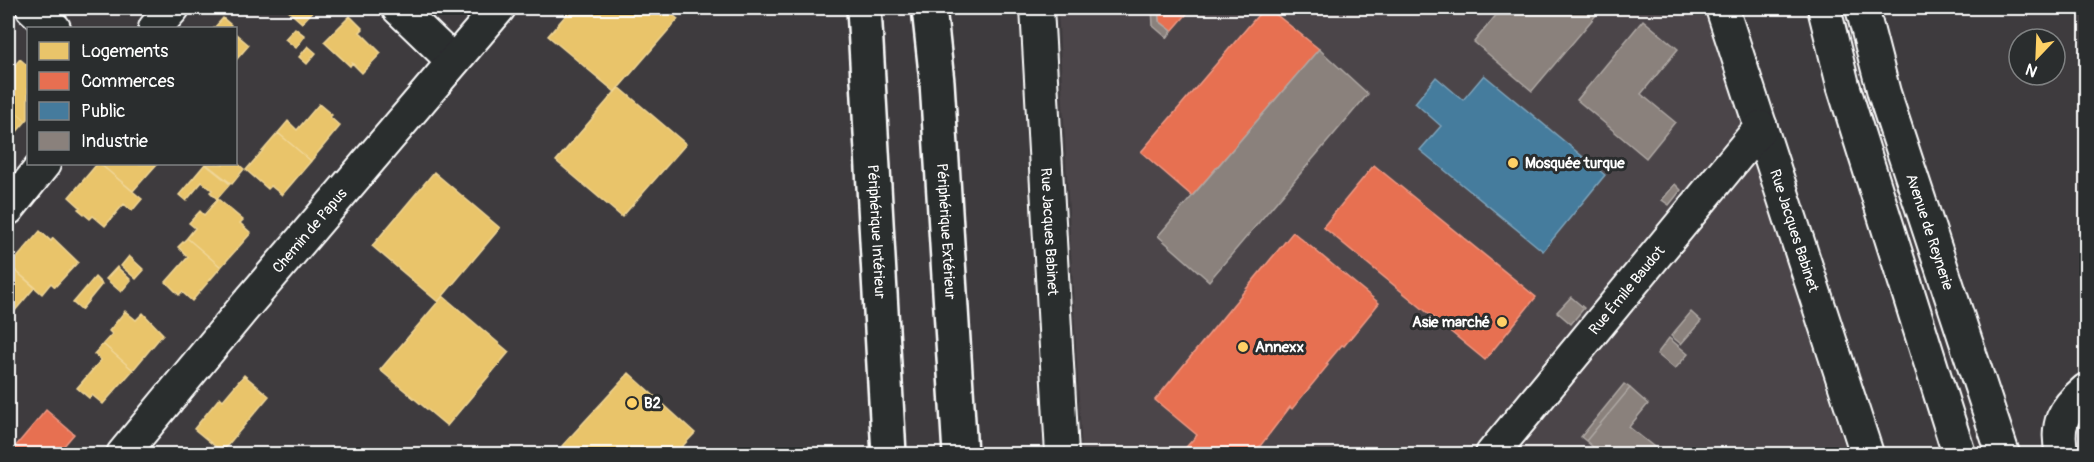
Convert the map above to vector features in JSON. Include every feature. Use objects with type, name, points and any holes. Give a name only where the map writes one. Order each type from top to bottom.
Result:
[{"type":"highway","name":"Périphérique Intérieur","points":[[864,8],[889,454]]},
{"type":"highway","name":"Périphérique Extérieur","points":[[929,8],[937,82],[960,454]]},
{"type":"street","points":[[32,8],[53,27]]},
{"type":"street","points":[[156,27],[173,8]]},
{"type":"street","points":[[398,8],[453,61]]},
{"type":"street","name":"Chemin de Papus","points":[[123,454],[249,301],[499,8]]},
{"type":"street","name":"Rue Jacques Babinet","points":[[1037,8],[1062,454]]},
{"type":"street","name":"Rue Jacques Babinet","points":[[1722,8],[1867,454]]},
{"type":"street","points":[[1824,8],[1842,85],[1959,454]]},
{"type":"street","name":"Avenue de Reynerie","points":[[1862,8],[1884,93],[2003,454]]},
{"type":"street","name":"Rue Émile Baudot","points":[[1492,454],[1761,127]]},
{"type":"street","points":[[8,209],[43,165]]},
{"type":"street","points":[[2062,454],[2059,427],[2065,412],[2086,390]]},
{"type":"shaded area","points":[[1058,8],[1705,8],[1847,454],[1082,454]]},
{"type":"building: Logements","points":[[285,8],[316,8],[302,23]]},
{"type":"building: Logements","points":[[572,8],[664,8],[678,19],[615,92],[548,36]]},
{"type":"building: Logements","points":[[350,16],[363,29],[360,32],[381,53],[362,73],[352,63],[350,66],[324,42]]},
{"type":"building: Logements","points":[[223,18],[231,25],[230,27],[215,27]]},
{"type":"building: Logements","points":[[295,28],[305,36],[296,48],[285,39]]},
{"type":"building: Logements","points":[[237,35],[249,45],[237,59]]},
{"type":"building: Logements","points":[[308,46],[316,53],[307,64],[299,57]]},
{"type":"building: Logements","points":[[20,59],[27,65],[26,121],[8,105],[8,100],[15,91],[8,84],[8,73]]},
{"type":"building: Logements","points":[[619,87],[686,144],[622,217],[556,161]]},
{"type":"building: Logements","points":[[319,104],[332,115],[330,117],[340,126],[311,161],[278,133],[288,121],[297,130]]},
{"type":"building: Logements","points":[[8,105],[26,121],[8,142]]},
{"type":"building: Logements","points":[[278,133],[311,161],[282,195],[271,186],[268,189],[246,170]]},
{"type":"building: Logements","points":[[237,163],[244,169],[232,184],[207,165],[237,165]]},
{"type":"building: Logements","points":[[96,165],[101,165],[142,199],[132,211],[124,204],[105,226],[93,216],[90,219],[69,197]]},
{"type":"building: Logements","points":[[101,165],[156,165],[133,191]]},
{"type":"building: Logements","points":[[204,165],[230,184],[217,199],[210,192],[212,190],[202,182],[186,201],[179,195]]},
{"type":"building: Logements","points":[[434,172],[500,228],[438,302],[372,246]]},
{"type":"building: Logements","points":[[218,199],[243,220],[240,223],[251,233],[221,267],[187,238],[195,228],[189,223],[200,211],[204,215]]},
{"type":"building: Logements","points":[[40,231],[51,241],[53,238],[78,262],[55,287],[51,283],[42,294],[10,266]]},
{"type":"building: Logements","points":[[187,238],[221,267],[192,301],[182,292],[179,295],[166,282],[188,257],[178,247]]},
{"type":"building: Logements","points":[[129,256],[144,270],[136,279],[121,266]]},
{"type":"building: Logements","points":[[10,266],[35,287],[8,319],[8,269]]},
{"type":"building: Logements","points":[[117,267],[131,280],[121,292],[106,279]]},
{"type":"building: Logements","points":[[95,277],[102,284],[81,310],[73,303]]},
{"type":"building: Logements","points":[[443,296],[509,352],[447,426],[380,370]]},
{"type":"building: Logements","points":[[125,311],[136,320],[143,313],[163,334],[133,370],[103,344],[112,334],[109,331]]},
{"type":"building: Logements","points":[[103,344],[133,370],[103,404],[92,395],[89,398],[77,388],[101,360],[94,354]]},
{"type":"building: Logements","name":"B2","points":[[629,373],[695,433],[675,454],[571,454],[562,446]]},
{"type":"building: Logements","points":[[244,375],[269,396],[222,452],[194,429],[220,397],[223,400]]},
{"type":"building: Commerces","points":[[1158,8],[1192,8],[1172,31],[1159,21]]},
{"type":"building: Commerces","points":[[1264,8],[1268,8],[1319,49],[1192,196],[1141,152]]},
{"type":"building: Commerces","points":[[1374,165],[1536,297],[1485,360],[1323,227]]},
{"type":"building: Commerces","points":[[1293,232],[1379,303],[1326,364],[1328,365],[1292,409],[1290,407],[1254,454],[1180,454],[1197,435],[1155,400]]},
{"type":"building: Commerces","points":[[46,410],[74,434],[57,454],[9,454]]},
{"type":"building: Public","name":"Mosquée turque","points":[[1484,75],[1605,175],[1543,251],[1420,150],[1441,126],[1415,103],[1436,77],[1463,100]]},
{"type":"building: Industrie","points":[[1152,8],[1158,8],[1159,21],[1172,31],[1167,38],[1153,26]]},
{"type":"building: Industrie","points":[[1502,8],[1602,8],[1532,91],[1474,42]]},
{"type":"building: Industrie","points":[[1643,20],[1678,49],[1641,94],[1675,122],[1646,158],[1577,100]]},
{"type":"building: Industrie","points":[[1319,49],[1368,94],[1209,281],[1158,236]]},
{"type":"building: Industrie","points":[[1675,184],[1681,190],[1669,205],[1662,200]]},
{"type":"building: Industrie","points":[[1571,297],[1584,308],[1571,324],[1557,312]]},
{"type":"building: Industrie","points":[[1691,312],[1701,321],[1681,344],[1671,336]]},
{"type":"building: Industrie","points":[[1669,338],[1688,354],[1675,369],[1657,354]]},
{"type":"building: Industrie","points":[[1624,384],[1630,388],[1586,441],[1581,437]]},
{"type":"building: Industrie","points":[[1630,388],[1648,404],[1629,427],[1663,454],[1601,454],[1586,441]]},
{"type":"place","name":"Mosquée turque","points":[[1513,163]]},
{"type":"place","name":"Asie marché","points":[[1502,322]]},
{"type":"place","name":"Annexx","points":[[1243,347]]},
{"type":"place","name":"B2","points":[[632,403]]}]
